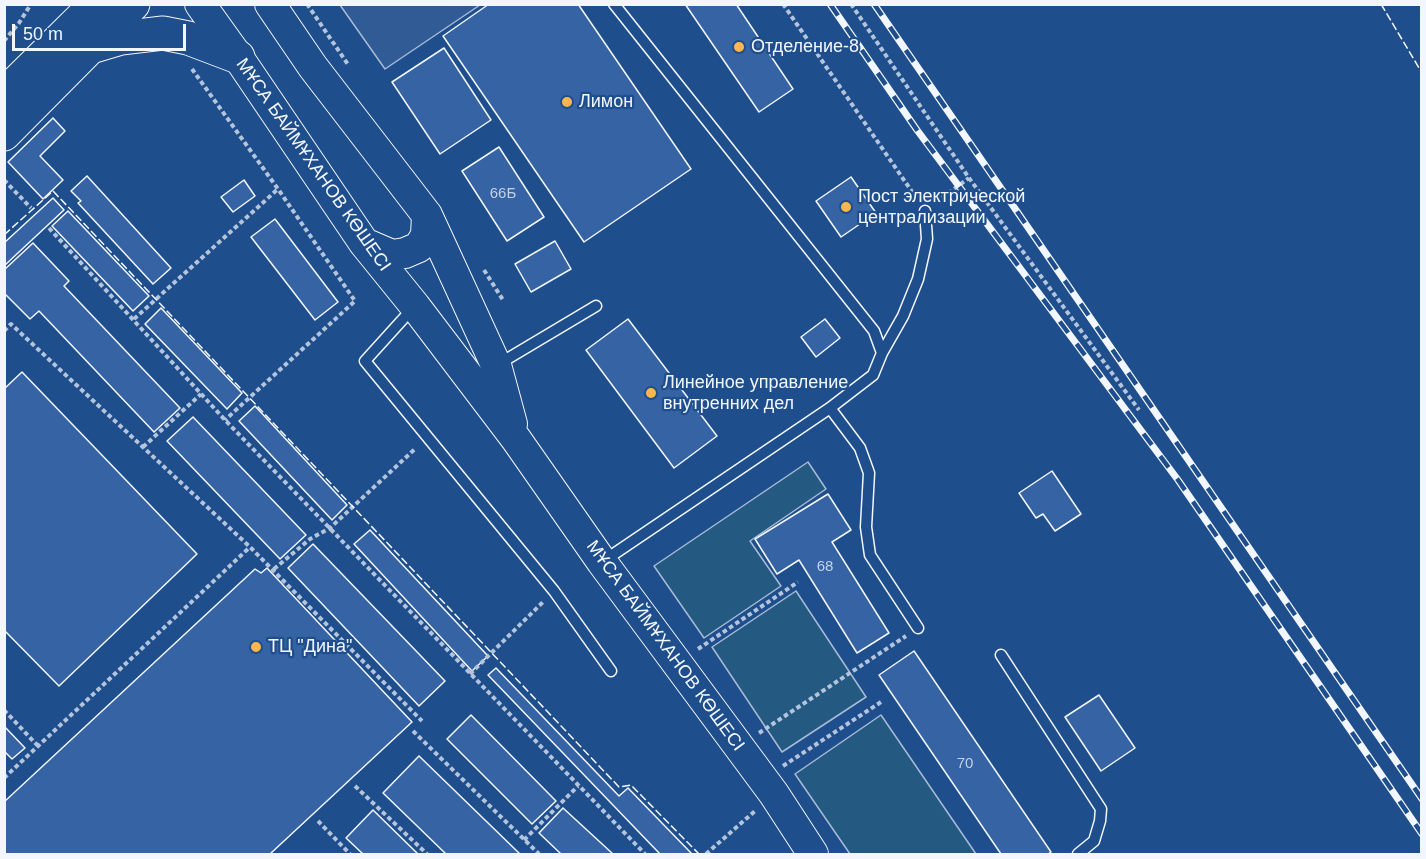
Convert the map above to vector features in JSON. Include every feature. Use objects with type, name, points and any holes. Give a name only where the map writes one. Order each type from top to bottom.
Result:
[{"type":"main road","points":[[4,134],[76,29],[96,4]]},
{"type":"main road","points":[[4,95],[76,29],[133,4]]},
{"type":"main road","name":"МҰСА БАЙМҰХАНОВ КӨШЕСІ","points":[[200,4],[364,243],[416,306],[516,439],[602,562],[768,787],[813,855]]},
{"type":"main road","name":"МҰСА БАЙМҰХАНОВ КӨШЕСІ","points":[[270,4],[313,68],[427,215],[496,365],[516,439]]},
{"type":"main road","points":[[76,29],[121,38],[164,33],[188,38],[238,57]]},
{"type":"main road","points":[[364,243],[392,255],[420,247],[426,235],[427,215]]},
{"type":"lane","points":[[614,4],[874,332],[882,353]]},
{"type":"lane","points":[[602,562],[830,408],[873,375],[882,353],[903,316],[918,279],[927,239],[925,211]]},
{"type":"lane","points":[[416,306],[365,361],[554,591],[611,671]]},
{"type":"lane","points":[[496,365],[596,306]]},
{"type":"lane","points":[[830,408],[860,448],[869,473],[866,527],[870,555],[918,628]]},
{"type":"lane","points":[[1001,655],[1101,808],[1094,841],[1078,855]]},
{"type":"path","points":[[4,41],[31,4]]},
{"type":"path","points":[[783,4],[925,211],[969,178]]},
{"type":"path","points":[[851,4],[969,178],[1139,410]]},
{"type":"path","points":[[189,66],[278,189],[355,302],[225,420]]},
{"type":"path","points":[[4,180],[31,208]]},
{"type":"path","points":[[134,319],[278,189]]},
{"type":"path","points":[[49,228],[225,420],[645,855]]},
{"type":"path","points":[[4,331],[11,324],[143,447],[273,569],[422,721]]},
{"type":"path","points":[[143,447],[201,394]]},
{"type":"path","points":[[273,569],[310,538],[330,528],[428,438]]},
{"type":"path","points":[[4,778],[250,547]]},
{"type":"path","points":[[677,663],[798,582]]},
{"type":"path","points":[[470,674],[554,591]]},
{"type":"path","points":[[739,747],[918,628]]},
{"type":"path","points":[[706,855],[768,787],[881,702]]},
{"type":"path","points":[[4,710],[38,746]]},
{"type":"path","points":[[413,731],[539,855]]},
{"type":"path","points":[[355,786],[427,855]]},
{"type":"path","points":[[524,840],[578,786]]},
{"type":"path","points":[[318,821],[350,855]]},
{"type":"shaded area","points":[[340,5],[480,5],[385,69]]},
{"type":"shaded area","points":[[808,462],[826,489],[750,541],[781,586],[704,638],[654,566]]},
{"type":"shaded area","points":[[796,591],[866,697],[782,752],[712,647]]},
{"type":"shaded area","points":[[881,715],[976,854],[850,854],[795,774]]},
{"type":"building","name":"Лимон","points":[[489,4],[578,4],[691,169],[584,242],[443,36]]},
{"type":"building","name":"Отделение-8","points":[[685,4],[736,4],[793,89],[759,112]]},
{"type":"building","points":[[444,48],[491,120],[440,154],[392,82]]},
{"type":"building","points":[[53,118],[65,131],[40,156],[63,180],[43,199],[8,162]]},
{"type":"building","points":[[499,147],[544,217],[507,241],[462,171]]},
{"type":"building","points":[[87,176],[171,268],[153,284],[78,203],[81,201],[71,191]]},
{"type":"building","name":"Пост электрической централизации","points":[[851,177],[876,213],[841,237],[816,201]]},
{"type":"building","points":[[244,180],[255,196],[233,212],[221,197]]},
{"type":"building","points":[[53,198],[64,210],[4,266],[4,243]]},
{"type":"building","points":[[68,211],[149,296],[133,311],[52,226]]},
{"type":"building","points":[[275,219],[338,302],[315,320],[251,237]]},
{"type":"building","points":[[555,241],[571,269],[531,292],[515,264]]},
{"type":"building","points":[[33,243],[69,281],[64,286],[180,408],[154,432],[39,311],[30,319],[4,293],[4,270]]},
{"type":"building","points":[[161,308],[242,393],[227,409],[145,324]]},
{"type":"building","name":"Линейное управление внутренних дел","points":[[628,319],[717,436],[674,468],[586,350]]},
{"type":"building","points":[[825,319],[840,338],[816,357],[801,337]]},
{"type":"building","points":[[22,372],[197,554],[59,686],[4,630],[4,389]]},
{"type":"building","points":[[255,406],[347,505],[332,520],[239,421]]},
{"type":"building","points":[[193,417],[306,535],[280,559],[167,441]]},
{"type":"building","points":[[1052,471],[1081,514],[1055,531],[1043,514],[1036,518],[1019,493]]},
{"type":"building","points":[[828,494],[851,530],[832,542],[889,633],[857,653],[799,560],[777,574],[755,539]]},
{"type":"building","points":[[370,530],[488,656],[472,671],[354,544]]},
{"type":"building","points":[[313,544],[445,681],[419,706],[288,568]]},
{"type":"building","name":"ТЦ \"Дина\"","points":[[267,568],[412,722],[270,854],[4,854],[4,802],[255,569],[261,573]]},
{"type":"building","points":[[914,651],[1051,852],[1048,854],[1001,854],[879,675]]},
{"type":"building","points":[[496,668],[619,796],[628,788],[692,854],[660,854],[488,675]]},
{"type":"building","points":[[1099,695],[1135,748],[1101,771],[1065,717]]},
{"type":"building","points":[[471,715],[556,801],[532,824],[447,739]]},
{"type":"building","points":[[4,726],[25,748],[12,759],[4,751]]},
{"type":"building","points":[[419,756],[520,854],[446,854],[383,793]]},
{"type":"building","points":[[563,808],[613,854],[561,854],[539,833]]},
{"type":"building","points":[[373,810],[418,854],[363,854],[346,838]]},
{"type":"railway","points":[[830,4],[917,130],[1178,480],[1422,834]]},
{"type":"railway","points":[[874,4],[1422,799]]},
{"type":"fence","points":[[1381,4],[1422,73]]},
{"type":"fence","points":[[4,235],[53,191],[619,787],[631,785],[699,854]]},
{"type":"place","name":"Отделение-8","points":[[739,47]]},
{"type":"place","name":"Лимон","points":[[567,102]]},
{"type":"place","name":"Пост электрической централизации","points":[[846,207]]},
{"type":"place","name":"Линейное управление внутренних дел","points":[[651,393]]},
{"type":"place","name":"ТЦ \"Дина\"","points":[[256,647]]}]
